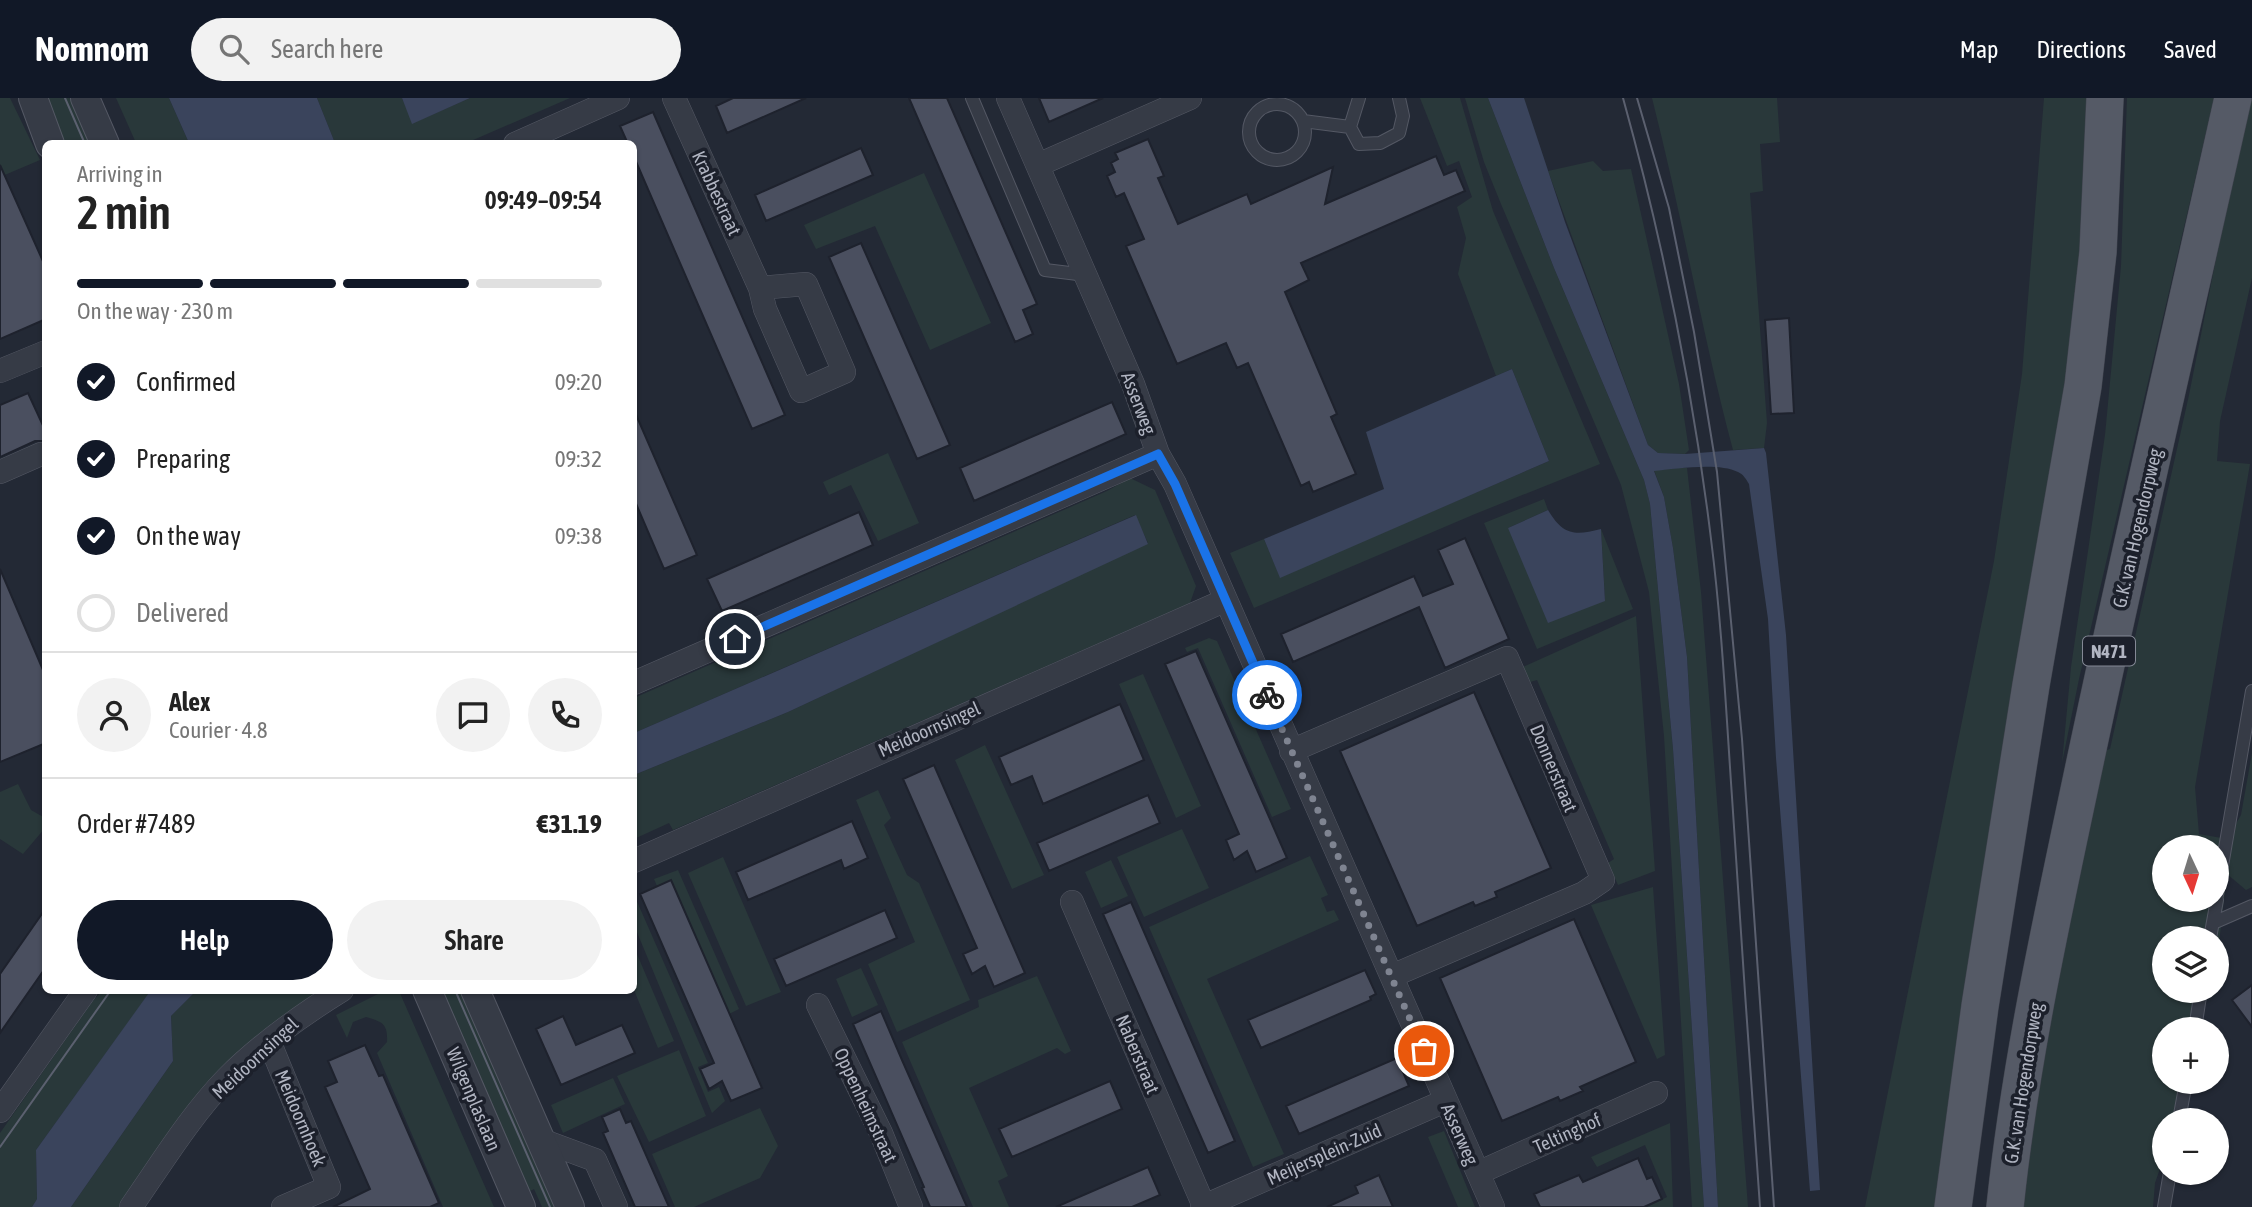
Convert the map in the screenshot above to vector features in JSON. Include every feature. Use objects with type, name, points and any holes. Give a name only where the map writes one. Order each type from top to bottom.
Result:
[{"type":"main road","points":[[1953,1207],[1980,1006],[2031,685],[2083,386],[2098,252],[2105,98]]},
{"type":"main road","name":"G.K. van Hogendorpweg","points":[[2005,1207],[2011,1149],[2035,1003],[2100,691],[2233,98]]},
{"type":"street","points":[[33,98],[49,140]]},
{"type":"street","points":[[85,98],[103,140]]},
{"type":"street","points":[[524,140],[618,98]]},
{"type":"street","name":"Krabbestraat","points":[[674,98],[760,288],[765,309],[801,391],[844,372],[806,284],[760,288]]},
{"type":"street","name":"Asserweg","points":[[1009,98],[1133,384],[1158,454],[1175,484],[1493,1207]]},
{"type":"street","points":[[1038,165],[1189,98]]},
{"type":"street","points":[[0,371],[42,354]]},
{"type":"street","points":[[0,472],[41,454]]},
{"type":"street","points":[[637,682],[1158,454]]},
{"type":"street","name":"Meidoornsingel","points":[[637,860],[1226,600]]},
{"type":"street","name":"Donnerstraat","points":[[1291,751],[1507,658],[1603,880],[1584,893],[1392,976]]},
{"type":"street","name":"Naberstraat","points":[[1072,902],[1203,1207]]},
{"type":"street","points":[[0,1111],[83,994]]},
{"type":"street","name":"Meidoornsingel","points":[[139,1204],[166,1156],[226,1079],[269,1041],[336,994]]},
{"type":"street","name":"Wilgenplaslaan","points":[[429,994],[521,1207]]},
{"type":"street","points":[[477,994],[570,1207]]},
{"type":"street","name":"Oppenheimstraat","points":[[818,1005],[881,1133],[911,1207]]},
{"type":"street","name":"Meidoornhoek","points":[[269,1041],[329,1187],[283,1207]]},
{"type":"street","name":"Teltinghof","points":[[1478,1173],[1656,1093]]},
{"type":"street","name":"Meijersplein-Zuid","points":[[1203,1207],[1445,1101]]},
{"type":"street","points":[[541,1140],[596,1160],[616,1207]]},
{"type":"lane","points":[[972,98],[1045,270],[1086,275]]},
{"type":"lane","points":[[1359,98],[1350,127],[1359,144],[1380,143],[1399,134],[1403,116],[1399,98]]},
{"type":"lane","points":[[1262,103],[1286,106],[1296,111],[1303,121],[1305,134],[1302,146],[1293,156],[1281,160],[1268,159],[1257,152],[1250,141],[1249,128],[1262,103]]},
{"type":"lane","points":[[1303,121],[1350,127]]},
{"type":"lane","points":[[2227,835],[2252,691]]},
{"type":"lane","points":[[2237,777],[2252,777]]},
{"type":"lane","points":[[2213,923],[2252,906]]},
{"type":"lane","points":[[2212,926],[2215,912]]},
{"type":"lane","points":[[2164,1207],[2168,1185]]},
{"type":"shaded area","points":[[0,98],[10,98],[40,160],[0,177]]},
{"type":"shaded area","points":[[42,98],[79,98],[98,140],[61,140]]},
{"type":"shaded area","points":[[116,98],[169,98],[188,140],[135,140]]},
{"type":"shaded area","points":[[317,98],[402,98],[413,123],[470,98],[570,98],[473,140],[334,140]]},
{"type":"shaded area","points":[[1420,98],[1460,98],[1493,211],[1600,464],[1254,608],[1230,553],[1264,539],[1280,577],[1549,461],[1512,369],[1496,376],[1458,274],[1466,238],[1457,207],[1472,197],[1459,161],[1447,166]]},
{"type":"shaded area","points":[[1465,98],[1488,98],[1554,268],[1644,480],[1650,504],[1673,749],[1704,1207],[1692,1207],[1664,736],[1649,592],[1621,485],[1484,162]]},
{"type":"shaded area","points":[[1652,98],[1777,98],[1780,142],[1760,144],[1763,191],[1750,193],[1767,423],[1764,448],[1733,450]]},
{"type":"shaded area","points":[[2044,98],[2088,98],[2087,170],[2072,365],[1938,1207],[1865,1207],[1994,561],[2022,374]]},
{"type":"shaded area","points":[[2127,98],[2214,98],[2079,679],[2062,763],[2071,667],[2105,435],[2121,266]]},
{"type":"shaded area","points":[[2248,98],[2252,98],[2252,278],[2220,421],[2217,461],[2250,464],[2195,787],[2199,834],[2205,835],[2152,835],[2152,912],[2223,912],[2221,926],[2152,926],[2152,1003],[2197,1003],[2201,1017],[2152,1017],[2152,1094],[2188,1094],[2181,1108],[2152,1108],[2153,1207],[2019,1207],[2049,993],[2100,752],[2110,749],[2189,395]]},
{"type":"shaded area","points":[[1593,161],[1603,171],[1631,169],[1679,384],[1689,450],[1685,454],[1658,453],[1648,445],[1548,171]]},
{"type":"shaded area","points":[[924,173],[991,323],[930,350],[875,226],[816,249],[804,225]]},
{"type":"shaded area","points":[[888,453],[919,523],[878,541],[851,485],[829,495],[823,482]]},
{"type":"shaded area","points":[[1687,468],[1701,592],[1748,1207],[1718,1207],[1687,657],[1664,497],[1654,470]]},
{"type":"shaded area","points":[[1130,478],[1155,490],[1196,586],[1190,603],[673,830],[669,823],[637,838],[637,774],[788,712],[1148,543],[1135,515],[637,732],[637,697],[1107,491]]},
{"type":"shaded area","points":[[1544,499],[1548,510],[1508,528],[1605,601],[1601,529],[1633,609],[1537,649],[1484,523]]},
{"type":"shaded area","points":[[1636,616],[1655,871],[1618,885],[1608,863],[1614,859],[1537,680],[1530,682],[1523,667]]},
{"type":"shaded area","points":[[1209,638],[1217,641],[1291,809],[1272,817],[1198,648],[1187,652],[1185,648]]},
{"type":"shaded area","points":[[1143,674],[1201,806],[1176,818],[1119,684]]},
{"type":"shaded area","points":[[985,745],[1044,875],[1012,889],[955,760]]},
{"type":"shaded area","points":[[2252,753],[2252,887],[2246,890],[2230,877],[2229,835],[2241,815]]},
{"type":"shaded area","points":[[18,784],[31,810],[42,816],[42,832],[23,854],[0,839],[0,792]]},
{"type":"shaded area","points":[[878,790],[891,818],[884,825],[907,875],[919,883],[970,1000],[897,1032],[868,964],[915,942],[856,800]]},
{"type":"shaded area","points":[[1182,829],[1209,888],[1144,917],[1117,857]]},
{"type":"shaded area","points":[[1310,856],[1328,895],[1321,898],[1327,912],[1334,910],[1339,920],[1207,979],[1284,1154],[1253,1167],[1149,927]]},
{"type":"shaded area","points":[[723,857],[781,992],[746,1006],[688,873]]},
{"type":"shaded area","points":[[1111,860],[1128,896],[1101,908],[1085,872]]},
{"type":"shaded area","points":[[678,870],[739,1009],[729,1014],[671,880],[657,886],[654,879]]},
{"type":"shaded area","points":[[1653,887],[1665,1055],[1657,1059],[1591,905]]},
{"type":"shaded area","points":[[637,902],[708,1063],[698,1067],[708,1092],[719,1087],[725,1101],[712,1113],[637,932]]},
{"type":"shaded area","points":[[637,954],[674,1041],[658,1048],[636,994]]},
{"type":"shaded area","points":[[861,968],[878,1005],[852,1017],[836,979]]},
{"type":"shaded area","points":[[1037,976],[1071,1051],[1065,1054],[1057,1048],[969,1088],[1008,1176],[998,1181],[1009,1207],[973,1207],[902,1042],[979,1007],[978,1000]]},
{"type":"shaded area","points":[[99,994],[149,994],[36,1150],[37,1199],[32,1207],[0,1207],[0,1133]]},
{"type":"shaded area","points":[[193,994],[318,994],[161,1144],[119,1207],[71,1207],[173,1061],[171,1016]]},
{"type":"shaded area","points":[[378,994],[400,994],[494,1207],[443,1207],[377,1053],[387,1042],[385,1027],[366,1017],[353,1022],[347,1038],[336,1015]]},
{"type":"shaded area","points":[[433,994],[470,994],[563,1207],[542,1207],[534,1189],[522,1195]]},
{"type":"shaded area","points":[[679,1050],[706,1116],[649,1142],[617,1076]]},
{"type":"shaded area","points":[[613,1078],[625,1104],[563,1133],[551,1105]]},
{"type":"shaded area","points":[[760,1108],[778,1146],[760,1178],[694,1207],[675,1207],[652,1154]]},
{"type":"shaded area","points":[[1670,1123],[1673,1207],[1647,1207],[1667,1197],[1645,1145],[1597,1167],[1591,1157]]},
{"type":"shaded area","points":[[1444,1131],[1475,1207],[1458,1207],[1428,1137]]},
{"type":"water","points":[[169,98],[317,98],[334,140],[188,140]]},
{"type":"water","points":[[402,98],[470,98],[412,124]]},
{"type":"water","points":[[1488,98],[1524,98],[1565,222],[1648,445],[1658,453],[1685,454],[1764,448],[1766,453],[1786,635],[1820,1190],[1810,1191],[1776,758],[1768,619],[1749,484],[1740,473],[1719,467],[1654,471],[1664,497],[1687,657],[1718,1207],[1704,1207],[1673,749],[1650,504],[1644,480],[1554,268]]},
{"type":"water","points":[[1512,369],[1549,461],[1280,578],[1264,539],[1384,489],[1366,432]]},
{"type":"water","points":[[1548,510],[1564,529],[1570,532],[1601,529],[1605,601],[1548,623],[1508,528]]},
{"type":"water","points":[[1136,515],[1148,544],[788,712],[637,774],[637,732]]},
{"type":"water","points":[[148,994],[193,994],[171,1016],[173,1061],[71,1207],[32,1207],[37,1199],[36,1150]]},
{"type":"building","points":[[733,98],[806,98],[727,133],[716,106]]},
{"type":"building","points":[[909,98],[947,98],[1037,304],[1023,310],[1033,334],[1015,342]]},
{"type":"building","points":[[1039,98],[1103,98],[1049,122]]},
{"type":"building","points":[[653,112],[785,415],[752,429],[637,164],[637,140],[626,140],[620,126]]},
{"type":"building","points":[[1148,139],[1164,176],[1158,178],[1178,224],[1247,194],[1251,204],[1333,167],[1325,204],[1436,156],[1444,175],[1456,170],[1465,191],[1301,263],[1309,280],[1285,292],[1337,414],[1331,417],[1356,474],[1313,492],[1309,482],[1301,486],[1248,363],[1237,368],[1226,343],[1177,364],[1126,246],[1144,239],[1124,193],[1116,197],[1107,176],[1115,172],[1111,163],[1118,159],[1115,153]]},
{"type":"building","points":[[861,148],[873,175],[766,221],[755,195]]},
{"type":"building","points":[[0,165],[42,259],[42,321],[0,339]]},
{"type":"building","points":[[861,243],[950,445],[917,459],[829,257]]},
{"type":"building","points":[[1789,318],[1794,413],[1771,414],[1765,320]]},
{"type":"building","points":[[28,393],[42,423],[42,441],[35,441],[0,457],[0,405]]},
{"type":"building","points":[[1112,402],[1126,434],[974,501],[960,468]]},
{"type":"building","points":[[637,417],[697,555],[664,569],[637,506]]},
{"type":"building","points":[[859,512],[873,545],[722,611],[707,579]]},
{"type":"building","points":[[1465,538],[1509,639],[1445,668],[1419,607],[1293,662],[1281,634],[1414,576],[1423,596],[1453,584],[1438,550]]},
{"type":"building","points":[[0,569],[42,668],[42,745],[0,762]]},
{"type":"building","points":[[1196,651],[1287,858],[1256,872],[1247,851],[1234,860],[1226,840],[1239,834],[1165,664]]},
{"type":"building","points":[[1474,692],[1551,868],[1495,892],[1497,897],[1475,906],[1473,902],[1417,926],[1340,751]]},
{"type":"building","points":[[1120,704],[1144,760],[1043,804],[1032,776],[1011,785],[999,757]]},
{"type":"building","points":[[934,765],[1025,973],[994,987],[985,966],[972,974],[963,954],[977,948],[903,779]]},
{"type":"building","points":[[1148,795],[1160,823],[1049,871],[1037,843]]},
{"type":"building","points":[[852,821],[868,858],[844,869],[841,860],[748,900],[736,872]]},
{"type":"building","points":[[671,880],[762,1088],[731,1101],[722,1081],[709,1089],[700,1069],[714,1063],[640,894]]},
{"type":"building","points":[[1131,902],[1235,1141],[1208,1153],[1103,914]]},
{"type":"building","points":[[885,910],[897,938],[786,986],[774,959]]},
{"type":"building","points":[[42,914],[42,973],[0,1033],[0,974]]},
{"type":"building","points":[[1574,919],[1636,1062],[1580,1087],[1583,1091],[1560,1101],[1558,1097],[1502,1121],[1440,978]]},
{"type":"building","points":[[1365,970],[1376,994],[1370,997],[1371,1000],[1261,1048],[1248,1020]]},
{"type":"building","points":[[2252,985],[2252,1027],[2232,1000]]},
{"type":"building","points":[[881,1011],[967,1207],[930,1207],[922,1188],[924,1187],[853,1024]]},
{"type":"building","points":[[563,1016],[576,1045],[622,1025],[635,1053],[561,1085],[536,1029]]},
{"type":"building","points":[[365,1045],[379,1076],[383,1075],[439,1203],[430,1207],[333,1207],[370,1189],[325,1087],[337,1082],[328,1061]]},
{"type":"building","points":[[1397,1058],[1409,1086],[1299,1134],[1286,1106]]},
{"type":"building","points":[[1110,1081],[1122,1109],[1012,1157],[999,1129]]},
{"type":"building","points":[[620,1109],[626,1123],[631,1121],[669,1207],[635,1207],[603,1133],[608,1131],[602,1117]]},
{"type":"building","points":[[1638,1158],[1647,1179],[1652,1177],[1662,1199],[1644,1207],[1540,1207],[1534,1194],[1579,1175],[1583,1182]]},
{"type":"building","points":[[1148,1167],[1160,1195],[1132,1207],[1056,1207]]},
{"type":"building","points":[[1379,1175],[1393,1207],[1327,1207],[1358,1193],[1355,1186]]},
{"type":"tram line","points":[[65,98],[83,140]]},
{"type":"tram line","points":[[1623,98],[1651,207],[1686,372],[1711,539],[1723,668],[1760,1207]]},
{"type":"tram line","points":[[1637,98],[1669,208],[1694,332],[1717,472],[1742,739],[1774,1207]]},
{"type":"tram line","points":[[0,1147],[108,994]]},
{"type":"tram line","points":[[457,994],[550,1207]]},
{"type":"way so far","points":[[1267,695],[1424,1051]]},
{"type":"route","points":[[735,639],[1158,454],[1175,484],[1267,695]]}]
